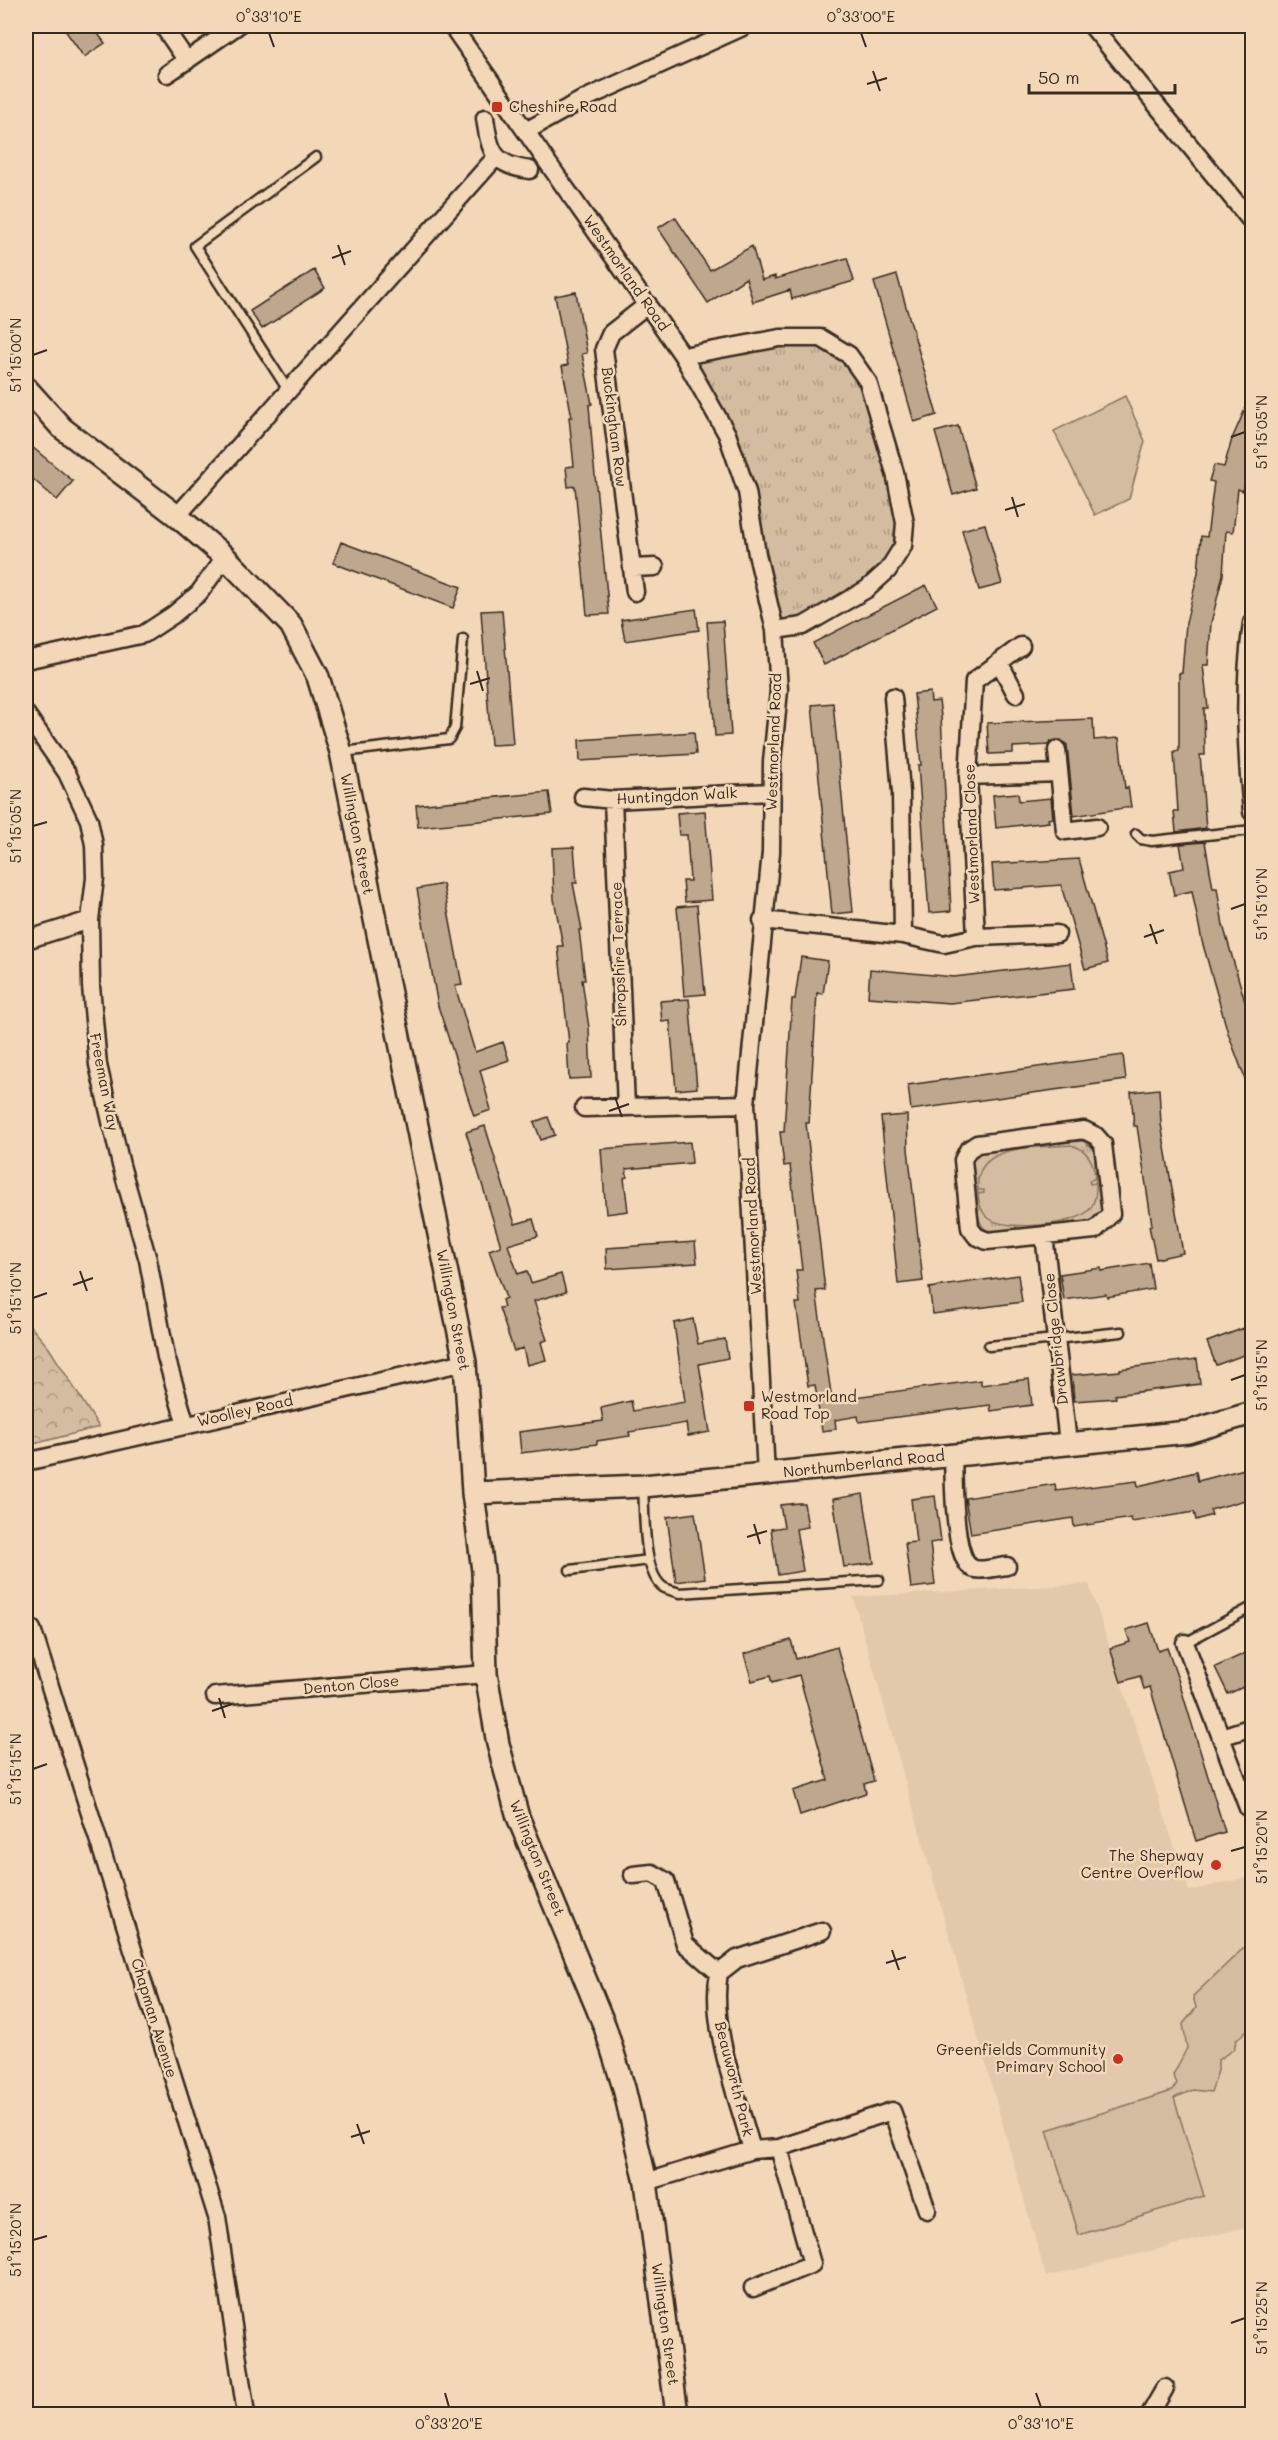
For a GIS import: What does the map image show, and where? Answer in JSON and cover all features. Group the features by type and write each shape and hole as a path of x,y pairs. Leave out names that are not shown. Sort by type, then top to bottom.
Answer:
{"street":[{"path":"163,26 187,61"},
{"path":"167,74 237,26"},
{"name":"Westmorland Road","path":"452,26 683,356 727,434 747,492 757,554 775,630 779,690 770,792 771,852 762,920 746,1104 766,1474"},
{"path":"526,131 582,100 745,26"},
{"path":"1092,26 1252,222"},
{"path":"485,118 489,145 496,157 513,168 530,170"},
{"path":"177,516 496,157"},
{"name":"Buckingham Row","path":"635,592 604,349 611,333 648,304"},
{"path":"683,356 780,338 821,338 849,355 867,382 895,473 904,523 903,546 888,570 867,589 803,626 775,630"},
{"name":"Willington Street","path":"26,388 62,428 177,516 225,557 291,625 318,677 341,752 465,1362 473,1493 483,1571 486,1674 498,1744 518,1817 605,2027 624,2088 646,2182 677,2415"},
{"path":"26,660 144,634 199,593 225,557"},
{"path":"633,568 655,567"},
{"path":"1252,623 1246,664 1246,749 1252,812"},
{"name":"Westmorland Close","path":"976,937 968,776 974,681 1021,646"},
{"path":"999,662 1016,694"},
{"path":"893,697 901,792 903,935"},
{"name":"Freeman Way","path":"26,714 67,773 89,820 94,845 95,878 90,920 91,986 98,1065 121,1165 148,1260 166,1357 186,1425"},
{"path":"1057,750 1065,831 1097,827"},
{"path":"968,776 1058,773"},
{"name":"Huntingdon Walk","path":"583,797 613,800 770,792"},
{"name":"Shropshire Terrace","path":"613,800 626,1107"},
{"path":"26,940 90,920"},
{"path":"762,920 903,935 944,944 976,937 1058,934"},
{"path":"584,1108 746,1104"},
{"path":"1084,1130 1096,1136 1103,1144 1111,1214 1095,1230 1044,1235 987,1241 976,1236 970,1228 963,1160 968,1150 977,1144 1084,1130"},
{"name":"Drawbridge Close","path":"1044,1235 1068,1443"},
{"name":"Woolley Road","path":"26,1462 465,1362"},
{"name":"Northumberland Road","path":"473,1493 644,1486 1188,1432 1252,1413"},
{"path":"953,1455 958,1540 966,1564 974,1569 1007,1566"},
{"name":"Chapman Avenue","path":"32,1629 217,2217 246,2415"},
{"path":"1185,1643 1248,1808"},
{"name":"Denton Close","path":"215,1696 486,1674"},
{"path":"1221,1737 1252,1727"},
{"path":"633,1875 652,1873 666,1881 685,1944 719,1972 737,1959 822,1931"},
{"name":"Beauworth Park","path":"719,1972 716,1987 719,2025 752,2150"},
{"name":"Beauworth Park","path":"646,2182 752,2150 779,2148 892,2111 927,2210"},
{"path":"753,2288 812,2264 779,2148"},
{"path":"1150,2415 1165,2388"}],"lane":[{"path":"288,390 195,246 316,157"},
{"path":"341,752 449,739 455,728 463,639"},
{"path":"1136,834 1141,839 1152,841 1252,830"},
{"path":"989,1346 1121,1332"},
{"path":"644,1486 649,1560 654,1577 663,1587 680,1593 879,1580"},
{"path":"570,1570 649,1560"},
{"path":"1185,1643 1252,1607"}],"shaded area":[{"name":"Greenfields Community Primary School","path":"1089,1584 1189,1891 1252,1876 1252,2260 1243,2228 1046,2277 853,1597"}],"green space":[{"path":"821,338 868,382 903,546 867,589 775,630 747,492 683,356"},
{"path":"1125,396 1145,441 1129,499 1095,515 1054,431"},
{"path":"1083,1141 1096,1150 1098,1171 1095,1172 1096,1186 1100,1186 1102,1211 1093,1223 1066,1225 1065,1221 1016,1226 1016,1230 1004,1231 984,1228 977,1210 976,1198 979,1198 977,1187 974,1187 973,1160 982,1151 1059,1146 1060,1143"},
{"path":"1071,1145 1089,1157 1093,1167 1095,1178 1089,1181 1090,1184 1096,1183 1096,1193 1089,1210 1070,1220 1025,1226 999,1223 984,1214 978,1194 984,1193 984,1190 978,1190 979,1174 986,1163 997,1155 1010,1151"},
{"path":"26,1321 49,1348 99,1427 26,1446"},
{"path":"1252,1940 1252,2025 1236,2041 1234,2049 1218,2060 1218,2071 1211,2092 1193,2090 1174,2098 1204,2196 1079,2235 1047,2130 1172,2091 1177,2083 1173,2075 1187,2048 1183,2024 1196,2008 1193,1996"}],"building":[{"path":"62,26 92,26 105,43 84,57"},
{"path":"675,217 710,270 752,246 762,280 775,276 775,279 847,258 854,281 792,299 790,290 753,302 746,278 708,303 658,228"},
{"path":"314,270 325,288 262,329 250,311"},
{"path":"897,275 937,415 914,422 874,282"},
{"path":"576,292 587,353 582,354 592,404 589,405 593,456 609,614 587,615 575,486 568,487 566,467 574,466 569,417 572,417 562,366 568,365 555,296"},
{"path":"1252,393 1252,458 1243,491 1238,489 1233,532 1226,531 1223,575 1211,623 1208,665 1203,665 1208,708 1204,708 1205,755 1200,755 1206,828 1176,832 1174,811 1178,811 1174,752 1179,751 1179,673 1182,673 1186,623 1198,573 1201,536 1207,537 1214,482 1209,481 1214,465 1224,467 1232,439"},
{"path":"958,426 976,488 953,495 935,432"},
{"path":"26,442 73,481 57,500 26,473"},
{"path":"985,524 1002,584 979,590 962,530"},
{"path":"341,542 461,587 453,608 333,563"},
{"path":"926,585 937,606 824,665 813,643"},
{"path":"696,609 699,630 625,641 621,620"},
{"path":"502,610 513,744 491,745 481,611"},
{"path":"723,621 731,735 715,736 707,622"},
{"path":"930,692 931,702 939,701 941,716 951,911 929,913 918,765 921,765 914,694"},
{"path":"833,703 853,912 832,914 812,705"},
{"path":"1093,719 1094,740 1119,738 1125,788 1128,787 1131,807 1074,816 1067,745 1061,740 1051,741 1048,745 1013,747 1013,753 989,754 987,723"},
{"path":"694,732 696,754 580,761 579,740"},
{"path":"549,792 552,814 418,827 416,805"},
{"path":"1018,793 1019,801 1051,798 1053,818 1048,819 1049,822 996,828 993,795"},
{"path":"705,811 712,900 685,902 683,881 690,881 687,835 679,835 677,813"},
{"path":"1205,842 1213,888 1217,888 1223,925 1252,1026 1252,1092 1250,1092 1228,1033 1202,941 1192,891 1174,895 1169,871 1184,868 1180,844"},
{"path":"574,847 577,883 573,883 582,930 579,930 585,980 582,980 589,1028 591,1078 569,1079 567,1043 569,1043 558,946 563,946 554,899 552,848"},
{"path":"1079,859 1108,963 1085,969 1061,885 994,890 992,864"},
{"path":"443,884 462,985 455,986 475,1052 503,1042 509,1060 480,1070 491,1110 474,1116 438,1006 417,889"},
{"path":"697,905 705,994 684,996 677,907"},
{"path":"801,957 828,961 823,994 817,993 809,1123 806,1123 825,1290 816,1291 832,1400 981,1380 981,1385 1029,1379 1032,1405 991,1411 990,1405 859,1422 858,1416 835,1420 836,1429 822,1431 815,1385 808,1386 796,1303 800,1303 796,1270 802,1270 790,1165 784,1166 780,1132 784,1132 792,999 795,999"},
{"path":"1071,963 1074,989 950,1003 868,997 870,969 954,977"},
{"path":"689,999 697,1088 676,1090 670,1021 662,1022 660,1001"},
{"path":"1123,1055 1126,1080 911,1110 908,1085"},
{"path":"1159,1089 1161,1124 1183,1253 1156,1259 1149,1226 1152,1225 1137,1126 1134,1126 1131,1092"},
{"path":"907,1115 908,1149 923,1281 898,1284 881,1117"},
{"path":"548,1117 555,1135 541,1140 534,1122"},
{"path":"485,1126 515,1224 533,1219 538,1236 508,1245 518,1274 527,1271 531,1283 561,1274 566,1292 534,1301 547,1340 541,1342 546,1360 527,1365 523,1348 514,1351 499,1308 504,1307 502,1300 506,1298 489,1250 501,1246 466,1132"},
{"path":"690,1142 692,1163 626,1169 627,1177 624,1178 628,1211 606,1214 601,1149"},
{"path":"695,1242 697,1263 607,1269 606,1248"},
{"path":"1149,1263 1153,1289 1107,1297 1106,1294 1064,1300 1060,1274 1101,1268 1101,1271"},
{"path":"1018,1275 1022,1302 933,1314 929,1288"},
{"path":"693,1319 698,1344 725,1339 728,1358 699,1364 710,1432 688,1436 686,1423 629,1432 630,1436 597,1441 597,1444 521,1453 519,1432 603,1421 601,1408 631,1401 633,1411 685,1402 674,1323"},
{"path":"1244,1328 1252,1352 1216,1365 1207,1342"},
{"path":"1197,1359 1200,1384 1115,1395 1116,1398 1074,1401 1072,1375 1120,1371 1120,1369"},
{"path":"1252,1467 1252,1498 1210,1510 1212,1515 1196,1520 1194,1512 1132,1522 1131,1518 1074,1527 1073,1518 971,1534 965,1498 1055,1484 1056,1491 1137,1481 1138,1486 1196,1472 1198,1481"},
{"path":"863,1494 874,1563 844,1567 833,1499"},
{"path":"935,1496 941,1541 930,1543 935,1585 911,1588 905,1543 916,1542 911,1499"},
{"path":"804,1503 808,1527 796,1529 803,1571 778,1575 771,1529 784,1527 780,1505"},
{"path":"695,1513 705,1578 676,1582 667,1517"},
{"path":"1149,1623 1158,1651 1167,1648 1225,1832 1196,1841 1150,1687 1144,1689 1140,1676 1121,1682 1110,1648 1130,1642 1126,1630"},
{"path":"791,1640 796,1659 837,1647 874,1781 864,1784 866,1793 800,1815 793,1791 828,1780 799,1675 772,1683 770,1676 752,1681 744,1654"},
{"path":"1252,1650 1252,1683 1228,1694 1215,1667"}],"place":[{"name":"Cheshire Road","path":"497,107"},
{"name":"Westmorland Road Top","path":"749,1406"},
{"name":"The Shepway Centre Overflow","path":"1216,1865"},
{"name":"Greenfields Community Primary School","path":"1118,2059"}]}
